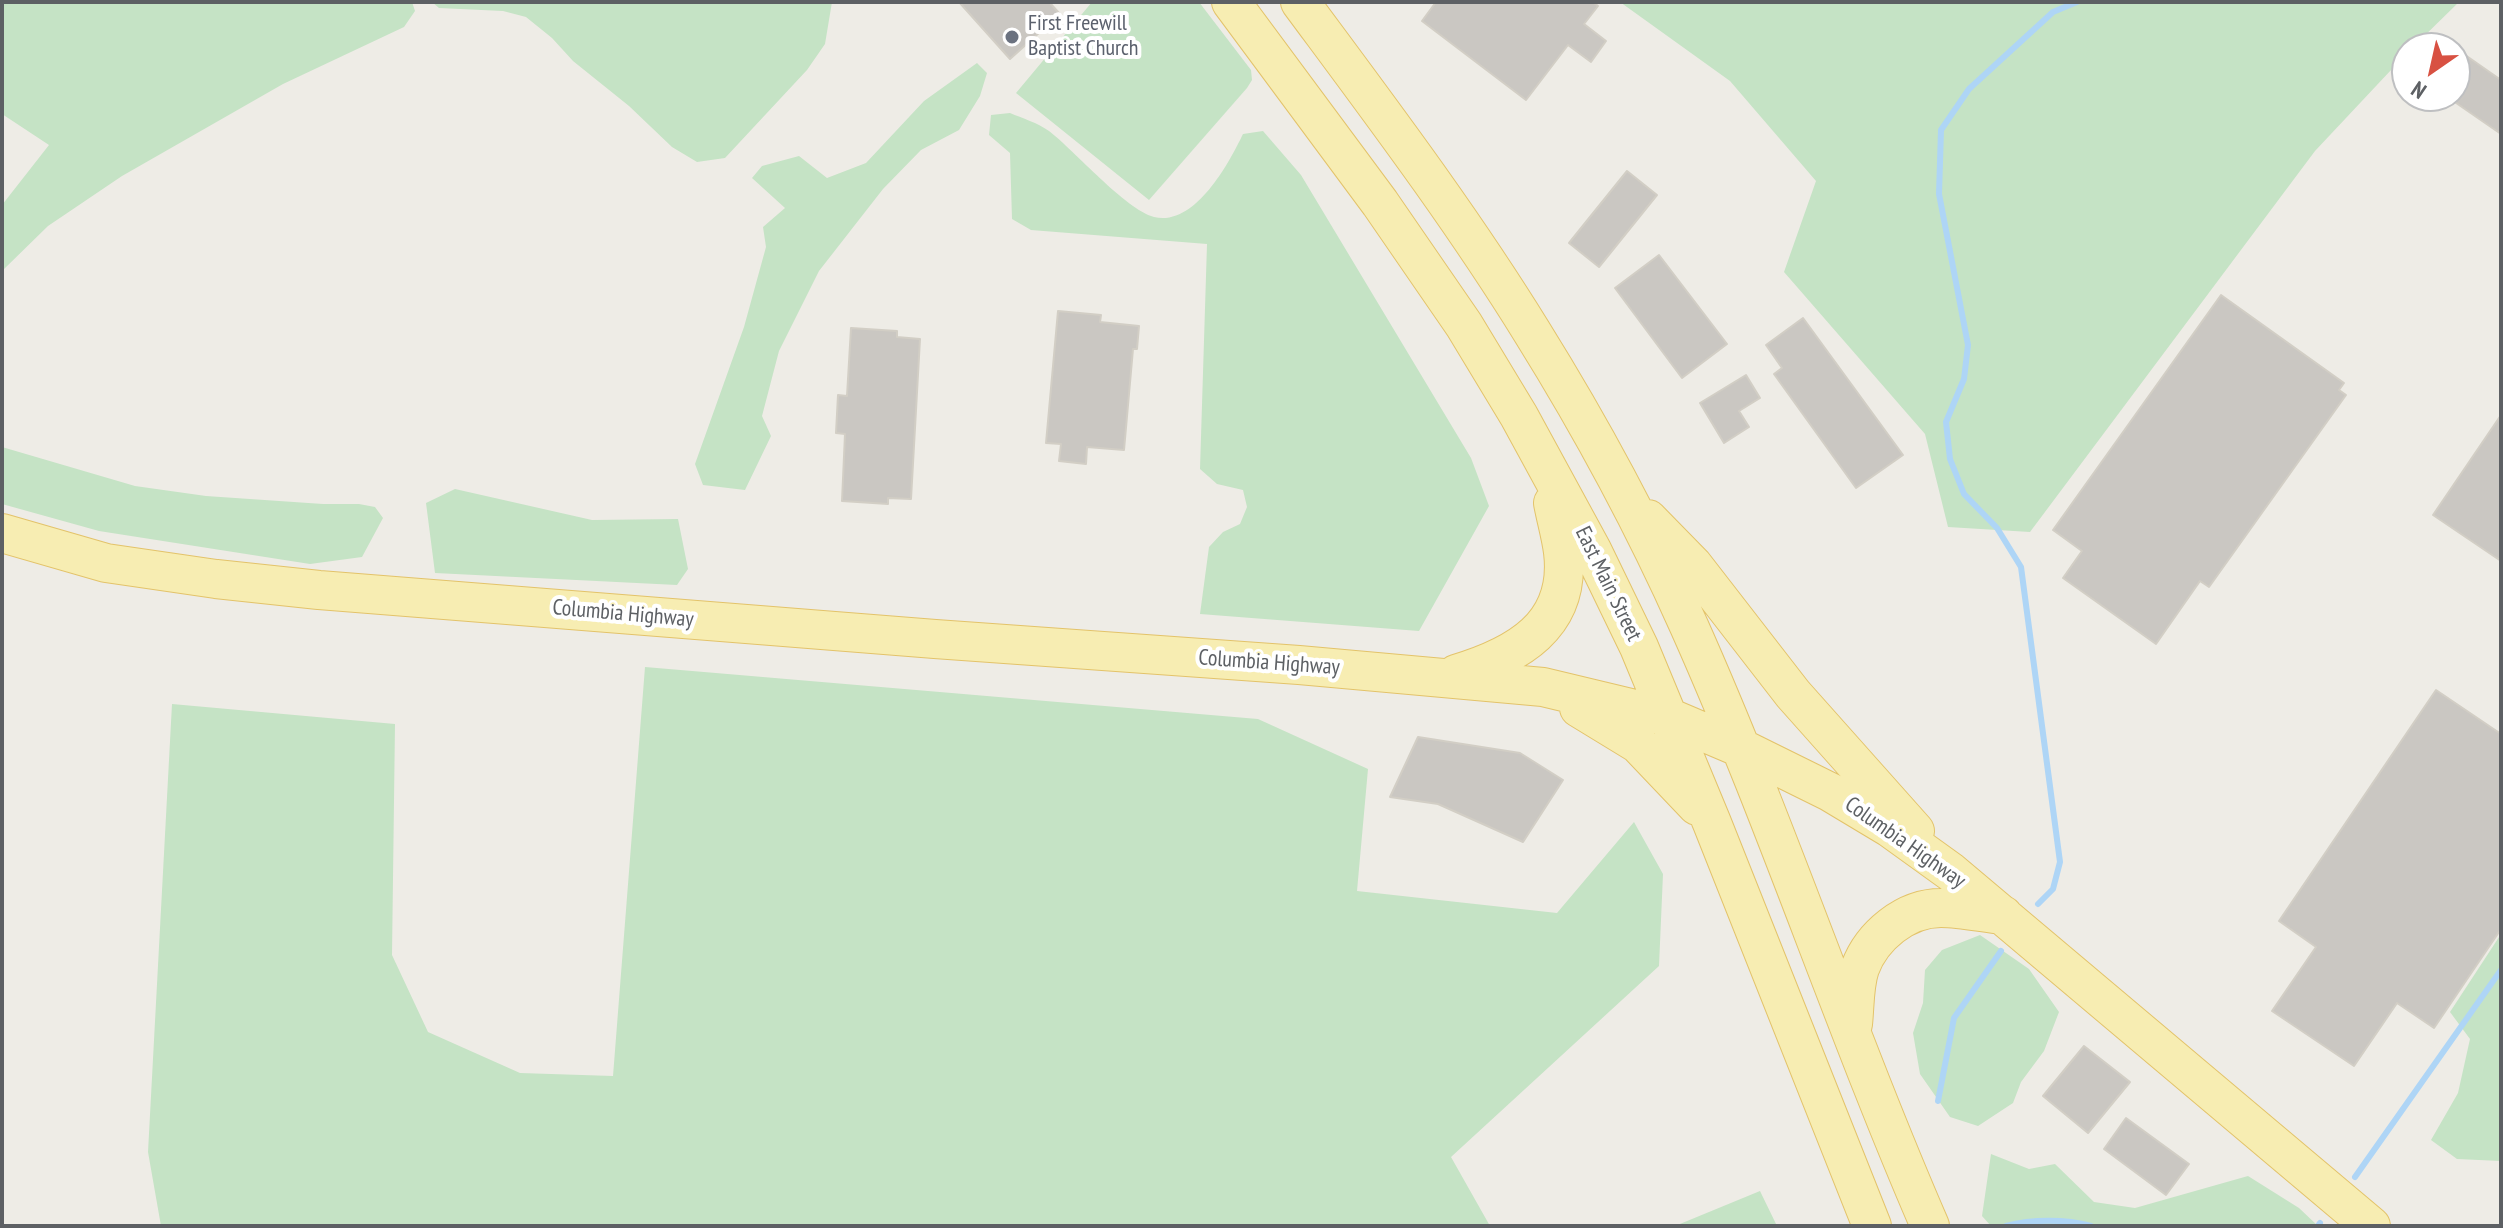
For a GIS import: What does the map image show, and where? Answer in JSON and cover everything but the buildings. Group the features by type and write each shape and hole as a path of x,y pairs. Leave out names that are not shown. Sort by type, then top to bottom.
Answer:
{"main road":[{"name":"East Main Street","path":"1231,2 1380,203 1464,325 1542,457 1606,577 1639,647 1712,823 1872,1226"},
{"path":"1300,2 1427,175 1532,333 1623,493 1688,624 1741,748 1930,1226"},
{"path":"1380,203 1427,175"},
{"path":"1446,677 1488,664 1517,650 1540,630 1554,610 1563,582 1564,553 1542,457"},
{"path":"1623,493 1693,565 1793,694 1951,872"},
{"name":"Columbia Highway","path":"2,533 106,563 216,579 319,590 1446,677 1543,687 1668,717 1741,748 1830,792 1890,828 1951,872 2371,1226"},
{"path":"1543,687 1634,741 1712,823"},
{"path":"1853,1031 1860,969 1876,941 1887,929 1911,915 1939,908 2003,915"}],"green space":[{"path":"2,2 412,2 415,11 404,27 283,84 122,176 48,226 2,271 2,205 49,145 2,114"},
{"path":"432,2 832,2 825,44 807,70 725,158 697,162 672,147 526,17 503,11 439,8"},
{"path":"1092,2 1199,2 1251,70 1252,80 1247,88 1149,200 1016,93"},
{"path":"1620,2 2459,2 2428,32 2391,32 2391,70 2315,151 2030,532 1948,527 1925,434 1784,272 1816,181 1730,81"},
{"path":"977,63 987,73 980,96 959,130 921,150 883,189 819,271 779,351 762,416 771,436 745,490 703,485 695,464 744,327 766,247 763,227 785,208 752,178 762,166 799,156 827,178 866,163 924,101"},
{"path":"1010,113 1049,131 1115,192 1154,217 1169,217 1196,203 1219,176 1243,134 1263,131 1301,175 1471,458 1489,506 1419,631 1200,614 1209,547 1223,532 1240,524 1247,507 1243,490 1217,484 1200,469 1207,244 1031,230 1012,219 1010,153 989,135 991,115"},
{"path":"2,447 135,486 206,496 359,504 375,507 383,518 362,557 310,564 99,531 2,504"},
{"path":"455,489 592,520 678,519 688,569 677,585 435,573 426,503"},
{"path":"645,667 1258,719 1368,769 1357,891 1557,913 1634,822 1663,874 1659,966 1451,1157 1490,1226 161,1226 148,1152 172,704 395,724 392,955 428,1032 520,1073 613,1076"},
{"path":"2501,934 2501,1161 2457,1159 2431,1140 2458,1093 2470,1039 2450,1012"},
{"path":"1980,935 2029,969 2059,1012 2044,1051 2021,1082 2013,1103 1978,1126 1950,1117 1920,1074 1913,1033 1923,1003 1925,970 1942,950"},
{"path":"1991,1154 2029,1169 2055,1164 2094,1202 2135,1208 2248,1176 2299,1208 2318,1226 1991,1226 1982,1216"},
{"path":"1760,1191 1777,1226 1675,1226"}],"waterway":[{"path":"2038,904 2053,889 2060,862 2021,567 1997,528 1964,494 1950,459 1946,422 1964,379 1968,345 1939,194 1941,130 1969,89 2053,12 2077,2"},
{"path":"1938,1101 1954,1018 2001,951"},
{"path":"2355,1177 2501,970"},
{"path":"2006,1226 2049,1221 2091,1226"}],"place":[{"name":"First Freewill Baptist Church","path":"1012,37"}]}
